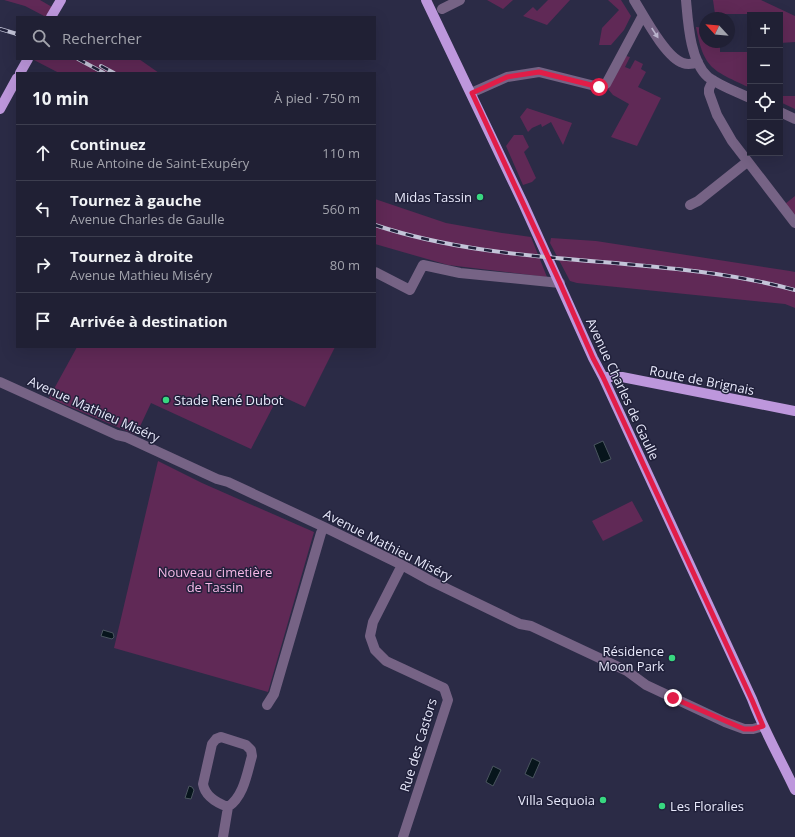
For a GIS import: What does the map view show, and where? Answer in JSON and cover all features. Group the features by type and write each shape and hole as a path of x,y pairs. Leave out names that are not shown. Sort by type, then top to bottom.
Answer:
{"main road":[{"path":"52,16 61,0"},
{"name":"Avenue Charles de Gaulle","path":"426,0 472,93 763,726 781,759 795,790"},
{"path":"21,72 27,60"},
{"path":"0,109 16,80"},
{"name":"Route de Brignais","path":"603,377 622,377 795,411"}],"street":[{"path":"442,9 460,0"},
{"path":"634,0 662,44 674,58 685,64 698,62"},
{"path":"686,0 693,47 698,62 706,75 747,97"},
{"path":"472,93 507,77 539,72 599,87 606,84 643,15"},
{"path":"713,80 709,89 709,94 717,115 732,141 747,162 795,223"},
{"path":"783,113 795,119"},
{"path":"690,205 698,201 747,162"},
{"path":"376,273 410,290 423,265 460,272 560,283"},
{"name":"Avenue Mathieu Miséry","path":"0,382 118,435 126,437 217,479 228,482 324,527 402,565 431,581 520,624 531,626 626,672 646,685 725,722 744,729 753,729 763,726"},
{"path":"267,705 274,694 324,527"},
{"name":"Rue des Castors","path":"402,565 373,622 370,636 375,650 386,661 444,688 448,700 403,837"},
{"path":"223,837 228,807 234,803 240,794 252,756 251,750 246,745 221,737 216,739 212,744 203,784 204,790 207,794 222,805 228,807"}],"green space":[{"path":"4,0 40,0 52,7 47,16 44,16 25,6"},
{"path":"487,0 513,0 503,9"},
{"path":"548,0 570,0 547,25 523,16 533,7 537,11"},
{"path":"608,0 621,0 631,16 624,30 611,45 599,45 602,28 619,10"},
{"path":"713,0 761,0 795,16 795,42 783,43 783,12 747,12 747,14 735,14 735,12 715,12"},
{"path":"696,27 699,27 699,41"},
{"path":"702,48 720,48 720,52 747,52 747,87 727,77 712,67"},
{"path":"626,56 630,57 625,67 630,69 635,60 643,64 641,69 646,72 638,87 661,98 637,146 611,137 629,104 613,95 608,89"},
{"path":"34,60 140,60 158,72 57,72"},
{"path":"783,96 795,96 795,109 783,103"},
{"path":"527,108 572,123 563,145 551,122 542,127 541,124 532,128 528,132 520,117"},
{"path":"514,135 523,135 529,147 524,152 536,178 532,182 523,185 506,146"},
{"path":"795,196 795,217 785,204"},
{"path":"376,199 446,223 531,237 547,277 448,265 376,244"},
{"path":"551,238 596,241 795,272 795,308 785,304 577,283 570,281 550,243"},
{"name":"Stade René Dubot","path":"76,348 334,348 305,407 279,395 251,449 151,403 136,435 49,398"},
{"name":"Nouveau cimetière de Tassin","path":"158,461 202,483 314,532 268,692 114,648"},
{"path":"632,501 643,521 603,541 592,521"}],"shaded area":[{"path":"603,441 611,459 601,463 594,445"},
{"path":"103,630 113,633 114,637 112,639 101,636"},
{"path":"532,758 540,762 533,778 525,774"},
{"path":"493,766 501,770 493,786 486,782"},
{"path":"189,786 194,790 191,799 185,798"}],"railway":[{"path":"0,29 16,34"},
{"path":"80,60 102,72"},
{"path":"101,66 112,72"},
{"path":"376,225 426,239 478,249 531,256 691,271 743,278 795,290"}],"place":[{"name":"Midas Tassin","path":"480,197"},
{"name":"Stade René Dubot","path":"166,400"},
{"name":"Résidence Moon Park","path":"672,658"},
{"name":"Villa Sequoia","path":"603,800"},
{"name":"Les Floralies","path":"662,806"}],"route":[{"path":"599,87 590,86 539,72 507,77 472,93 763,726 753,729 744,729 673,698"}]}
